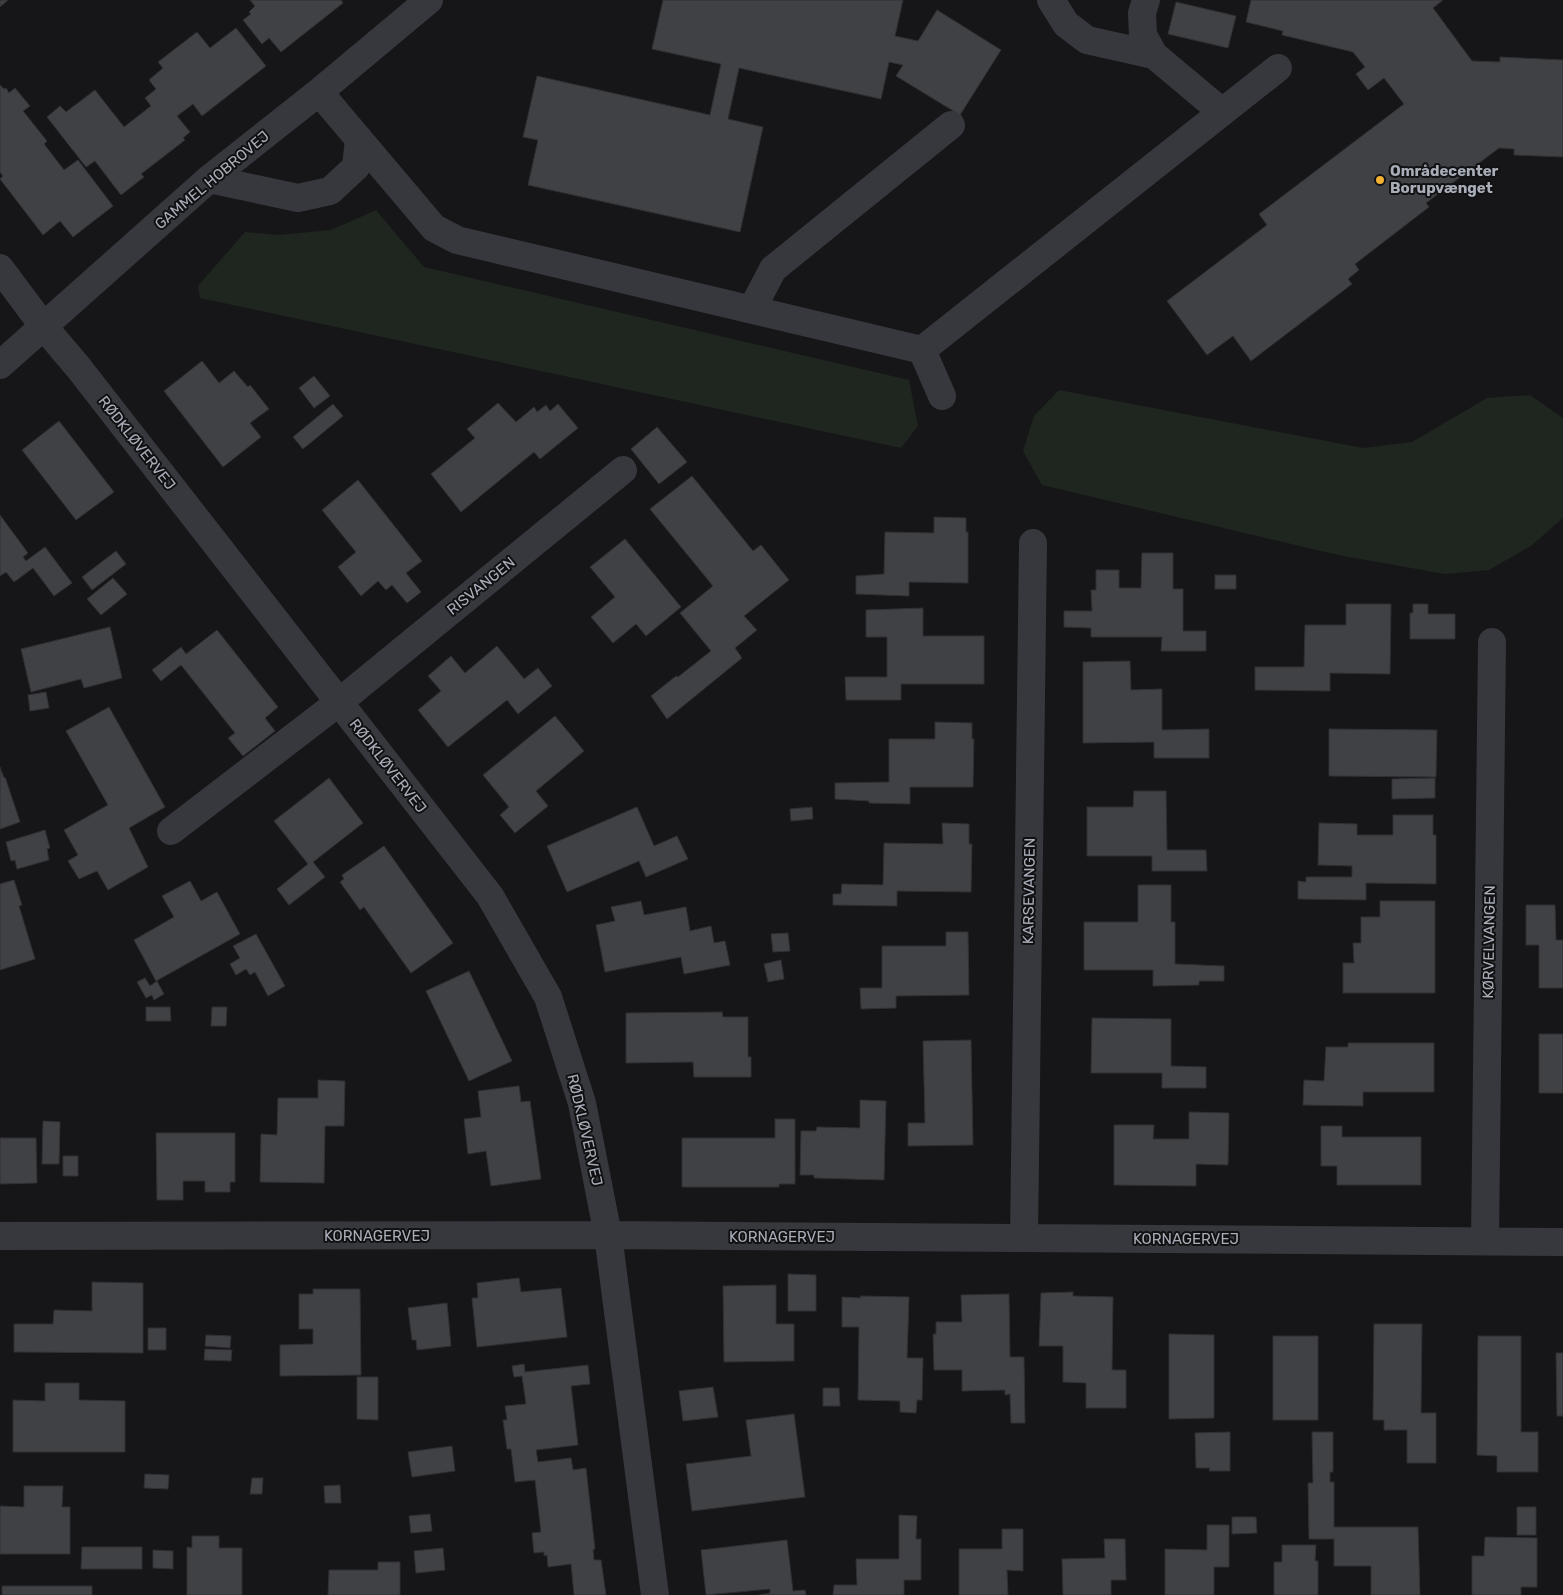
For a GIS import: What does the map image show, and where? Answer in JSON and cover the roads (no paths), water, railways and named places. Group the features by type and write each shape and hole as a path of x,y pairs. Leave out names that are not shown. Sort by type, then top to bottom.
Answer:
{"street":[{"name":"GAMMEL HOBROVEJ","path":"0,365 210,179 319,92 429,0"},
{"path":"1051,0 1066,24 1087,40 1154,56"},
{"path":"1146,0 1142,13 1143,35 1154,56 1222,112"},
{"path":"922,350 1278,68"},
{"path":"319,92 434,228 457,240 922,350"},
{"path":"752,309 773,269 951,125"},
{"path":"210,179 298,198 330,191 356,166 359,139"},
{"name":"RØDKLØVERVEJ","path":"0,268 44,327 78,367 490,896 548,997 582,1103 608,1235 654,1595"},
{"path":"922,350 942,396"},
{"name":"RISVANGEN","path":"338,703 623,470"},
{"name":"KARSEVANGEN","path":"1024,1238 1033,543"},
{"name":"KØRVELVANGEN","path":"1485,1241 1492,642"},
{"path":"171,831 338,703"},
{"name":"KORNAGERVEJ","path":"0,1236 608,1235 1563,1242"}],"place":[{"name":"Områdecenter Borupvænget","path":"1380,180"}]}
